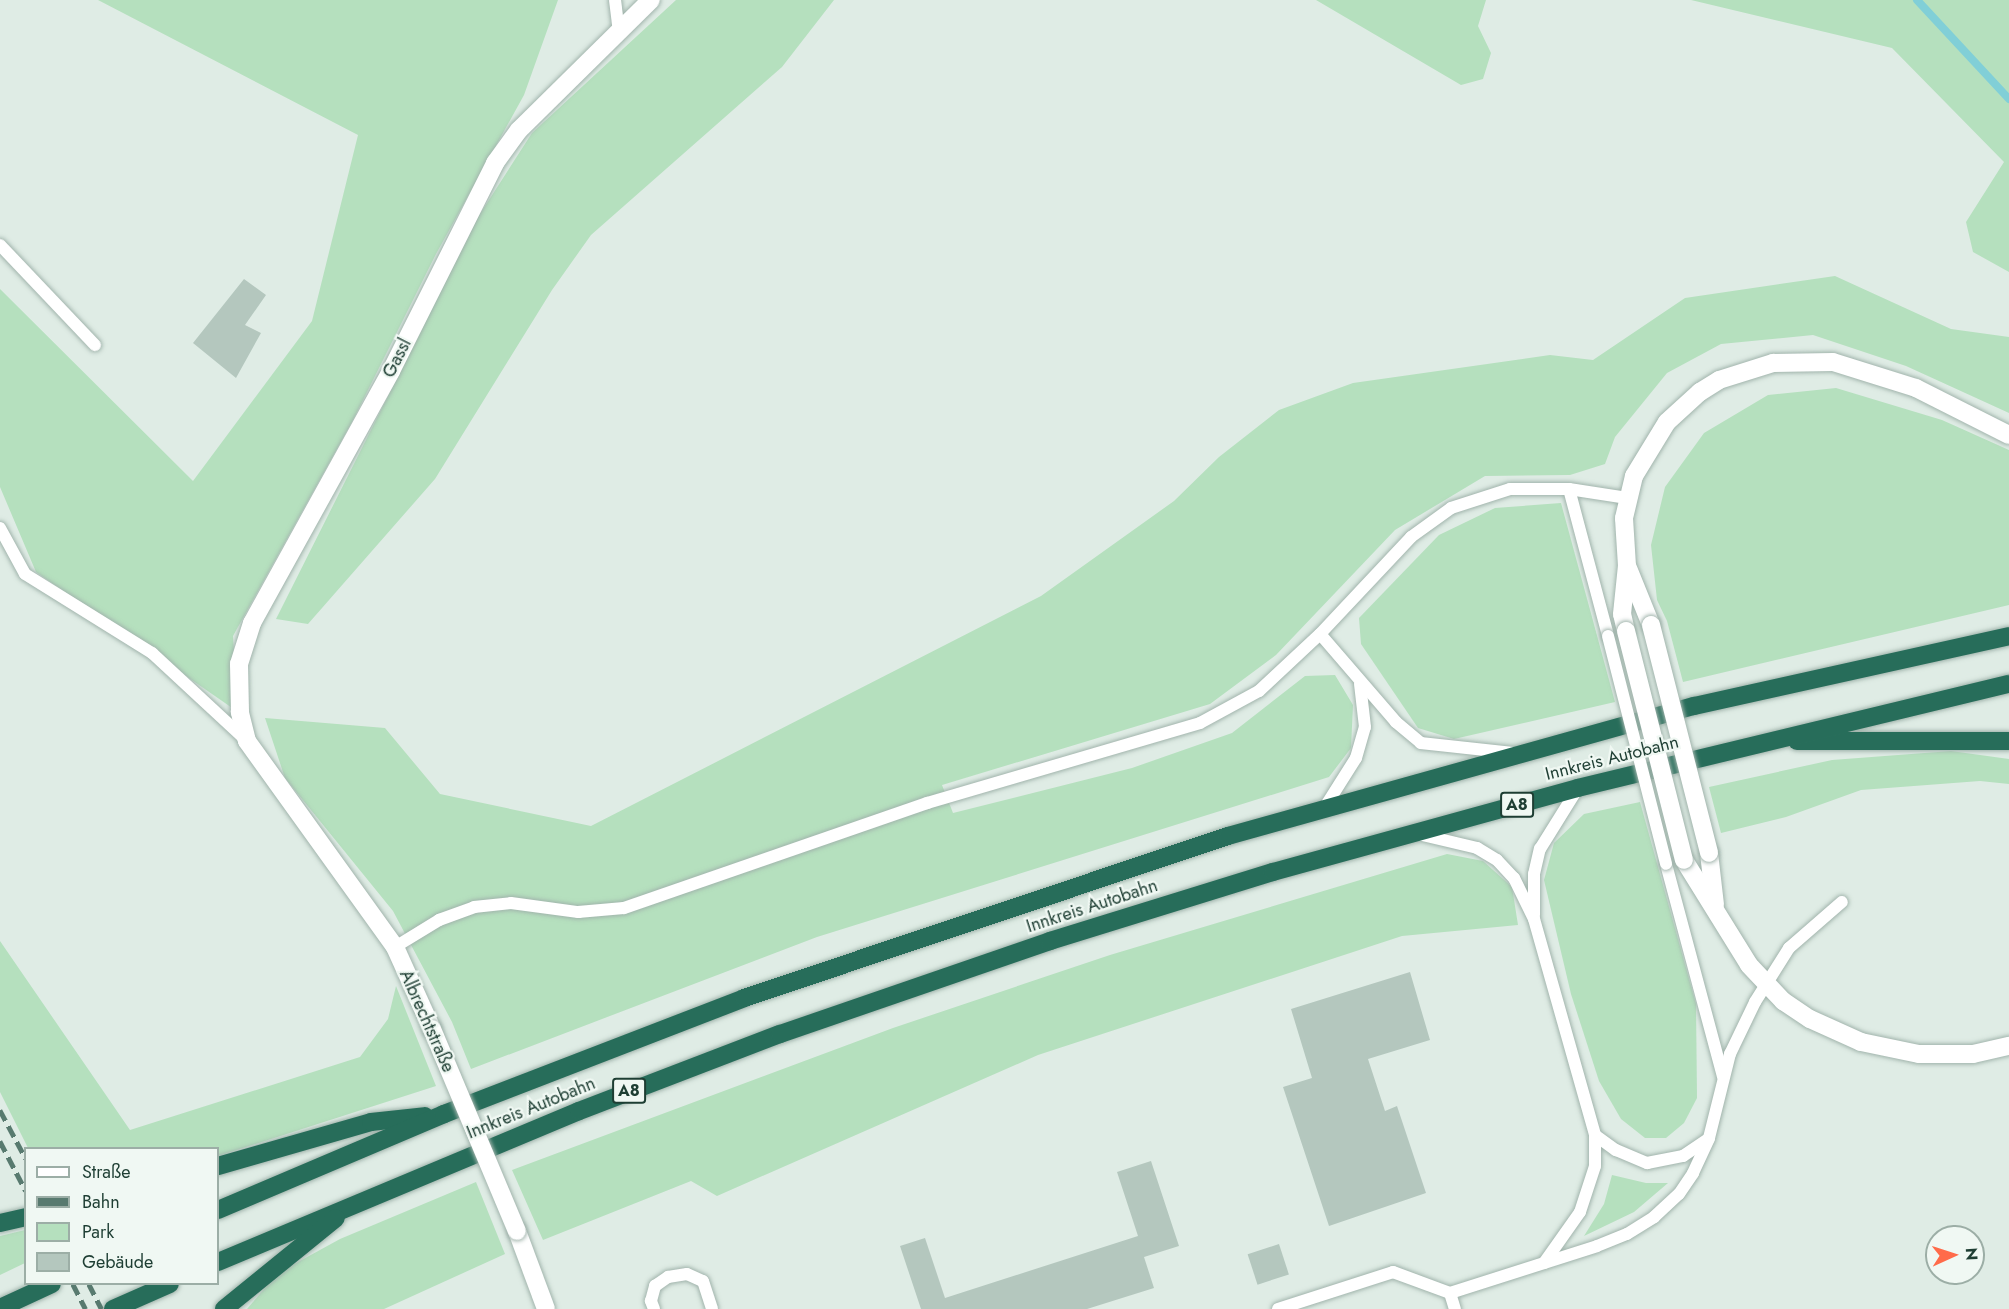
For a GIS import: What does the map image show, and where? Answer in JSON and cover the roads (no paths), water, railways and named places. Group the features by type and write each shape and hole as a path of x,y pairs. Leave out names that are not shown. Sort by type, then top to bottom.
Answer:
{"highway":[{"name":"Innkreis Autobahn","path":"219,1210 444,1114 862,956 1325,807 1694,706 2009,636"},
{"name":"Innkreis Autobahn","path":"219,1262 356,1202 780,1034 1050,941 1412,833 1578,788 2009,684"},
{"path":"1762,742 2009,741"},
{"path":"219,1166 371,1122 444,1114"},
{"path":"224,1309 356,1202"},
{"path":"0,1223 24,1217"},
{"path":"0,1308 50,1285"},
{"path":"112,1309 168,1285"}],"street":[{"name":"Gassl","path":"259,759 246,741 240,712 239,664 252,622 391,371 495,163 519,130 651,0"},
{"path":"2009,435 1916,388 1872,372 1813,360 1773,363 1719,380 1682,406 1654,439 1627,498 1624,544 1627,566 1622,614 1675,862 1715,907 1736,946 1765,985 1810,1019 1879,1047 1940,1055 1973,1054 2009,1046"},
{"path":"1627,566 1651,625 1709,853 1715,907"},
{"name":"Albrechtstraße","path":"259,759 395,947 517,1231 546,1309"}],"lane":[{"path":"615,0 619,33"},
{"path":"0,245 95,345"},
{"path":"395,947 439,920 474,907 512,903 578,912 624,908 927,803 1200,723 1267,684 1320,634 1411,537 1451,508 1510,489 1569,489 1627,498"},
{"path":"1569,489 1608,636 1675,862 1723,1077"},
{"path":"0,528 25,574 152,653 246,741"},
{"path":"1320,634 1360,683 1421,743 1518,753"},
{"path":"1325,807 1356,758 1365,726 1360,683"},
{"path":"1534,919 1534,874 1540,849 1578,788"},
{"path":"1412,833 1477,848 1497,860 1514,878 1534,919 1595,1135 1595,1166 1580,1212 1544,1263"},
{"path":"1278,1309 1393,1272 1450,1293 1627,1234 1654,1217 1679,1194 1709,1138 1723,1077 1737,1037 1765,985 1803,932 1842,902"},
{"path":"1595,1135 1616,1150 1647,1163 1683,1156 1709,1138"},
{"path":"654,1309 651,1301 656,1286 668,1277 687,1274 702,1281 712,1309"},
{"path":"1450,1293 1455,1309"}],"waterway":[{"path":"1917,0 2009,99"}],"railway":[{"path":"0,1110 24,1155"},
{"path":"0,1141 24,1187"},
{"path":"74,1285 86,1309"},
{"path":"90,1285 102,1309"}]}
